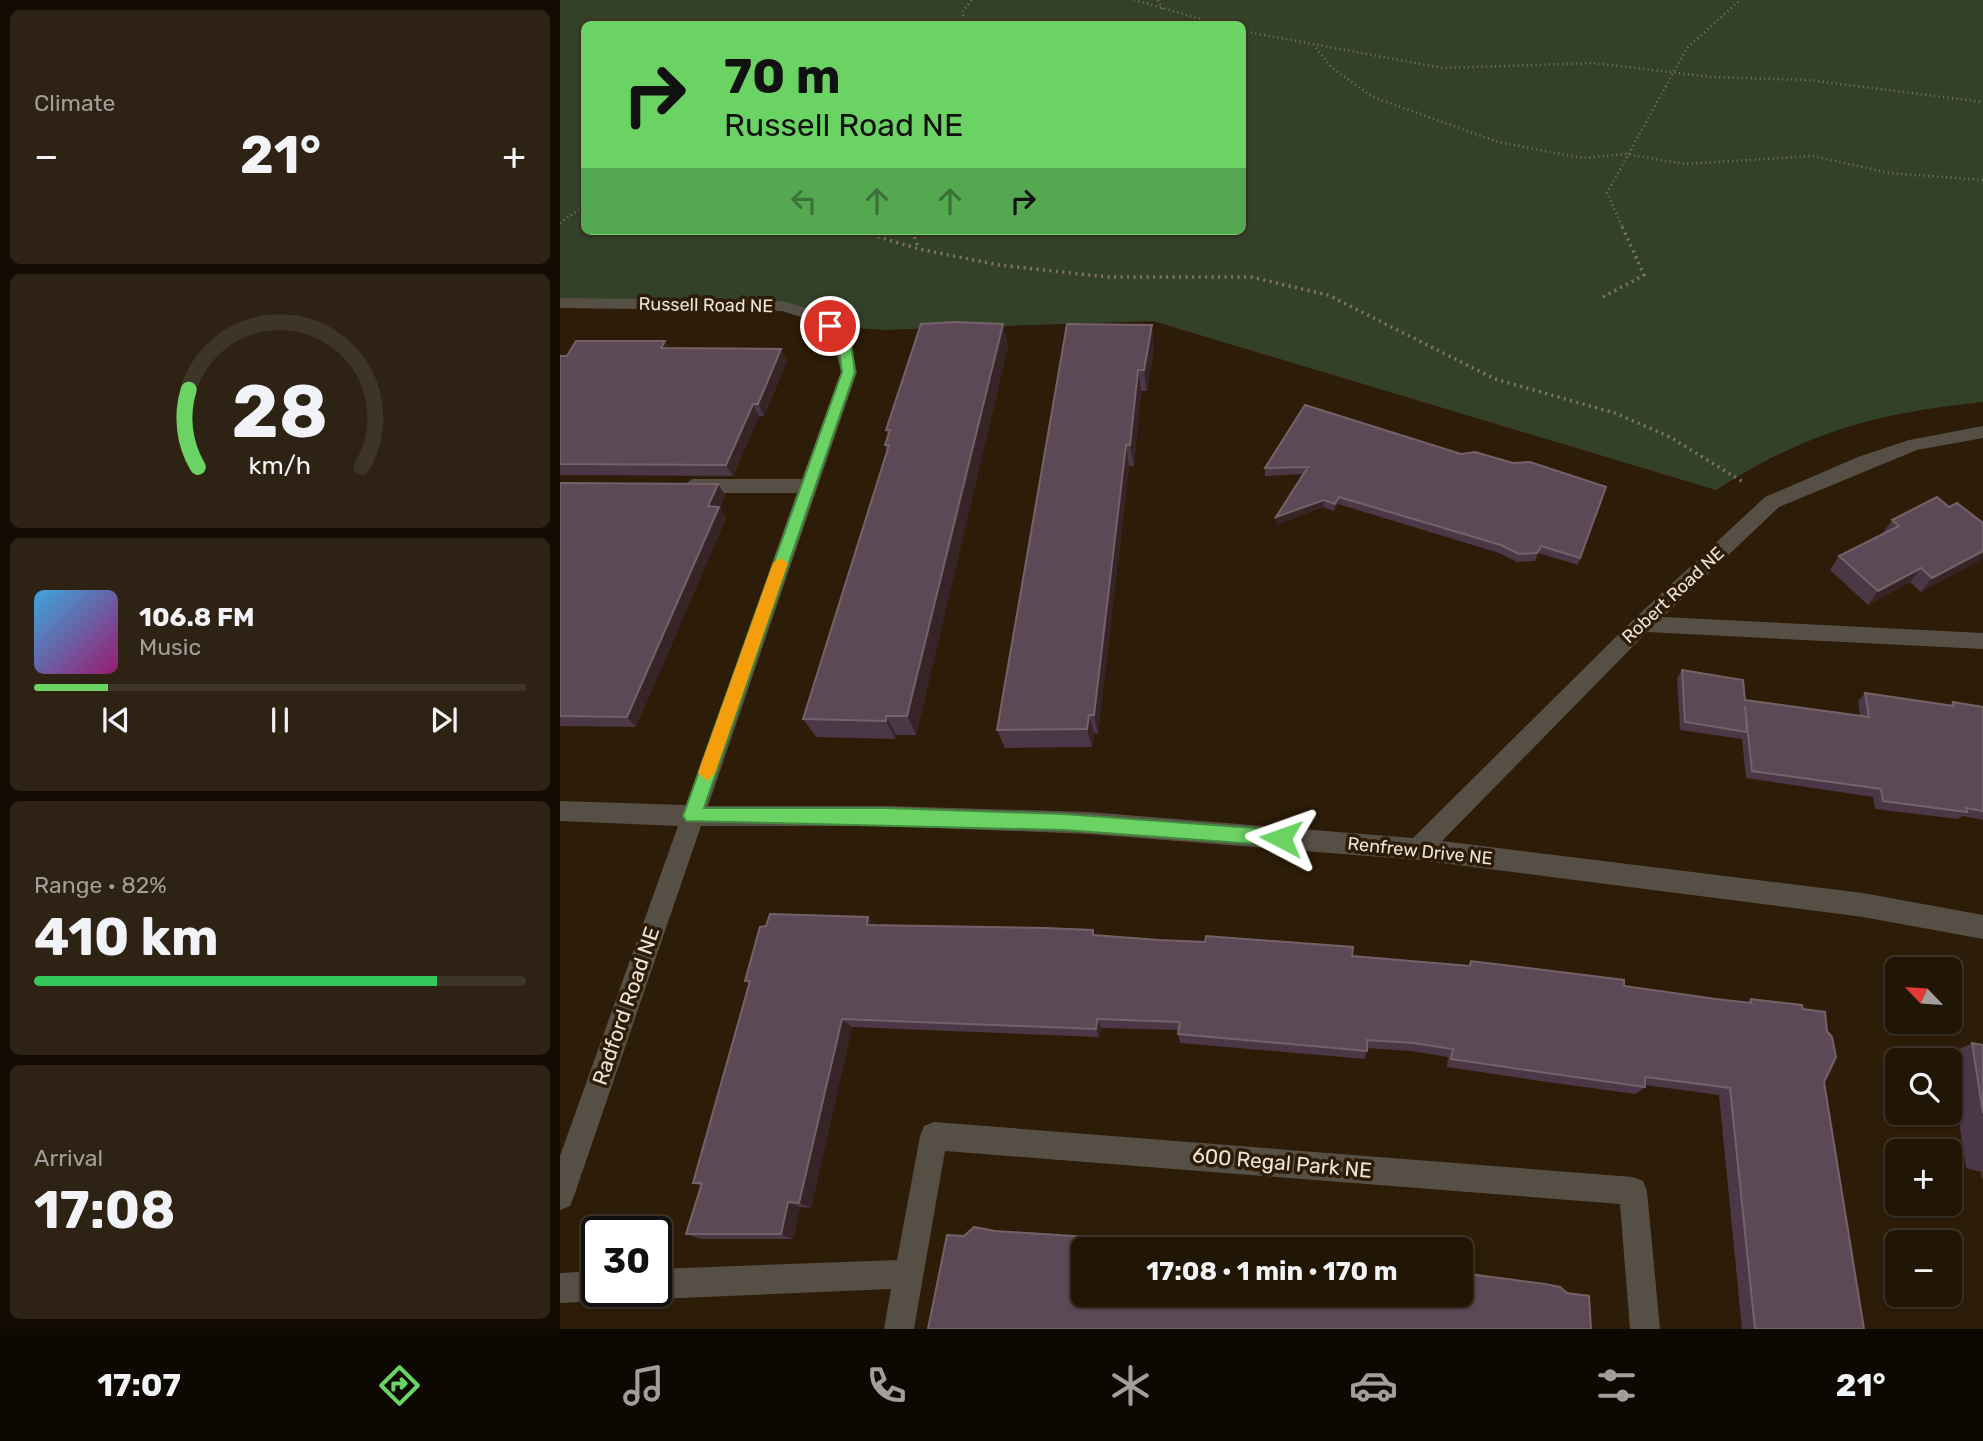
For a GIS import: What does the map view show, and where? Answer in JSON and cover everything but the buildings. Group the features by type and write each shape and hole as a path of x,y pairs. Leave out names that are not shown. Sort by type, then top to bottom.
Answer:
{"street":[{"name":"Russell Road NE","path":"560,303 764,304 799,310 830,326 844,344 849,372 692,816"},
{"name":"Robert Road NE","path":"1418,849 1642,624 1772,502 1864,462 1915,444 1983,432"},
{"path":"670,485 807,486"},
{"path":"1642,624 1983,641"},
{"name":"Renfrew Drive NE","path":"560,811 692,816 887,816 1089,823 1418,849 1863,905 1983,927"},
{"name":"Radford Road NE","path":"560,1196 692,816"},
{"name":"600 Regal Park NE","path":"899,1329 934,1136 1633,1191 1645,1329"},
{"path":"672,1283 908,1274"},
{"path":"560,1288 581,1287"}],"path":[{"path":"966,21 962,12 972,0"},
{"path":"1133,0 1207,21"},
{"path":"1158,0 1163,10"},
{"path":"1603,297 1644,275 1607,193 1626,154 1687,48 1740,0"},
{"path":"1246,31 1316,47 1443,68 1594,62 1675,73 1808,80 1983,102"},
{"path":"1316,47 1332,68 1373,97 1498,142 1583,158 1626,154 1685,164 1813,156 1889,173 1983,180"},
{"path":"560,223 581,208"},
{"path":"872,235 919,249 999,265 1107,276 1251,277 1328,295 1495,380 1615,413 1670,437 1772,502"},
{"path":"914,235 919,249"}],"green space":[{"path":"560,0 1983,0 1983,402 1909,412 1844,428 1781,453 1716,490 1153,321 884,330 830,326 799,310 560,303"}],"slow traffic":[{"path":"707,773 780,563"}],"route":[{"path":"830,326 844,344 849,372 692,816 887,816 1064,822 1281,838"}]}
